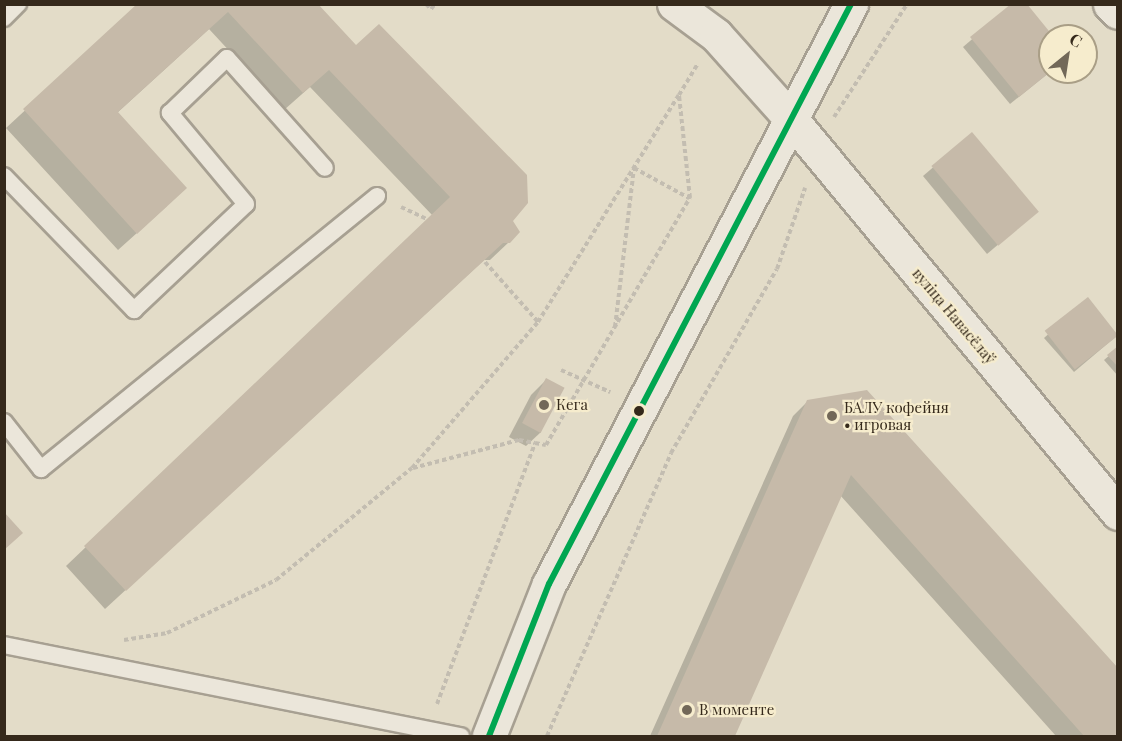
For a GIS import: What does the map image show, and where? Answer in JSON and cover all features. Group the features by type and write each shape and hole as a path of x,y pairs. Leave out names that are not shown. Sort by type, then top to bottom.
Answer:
{"main road":[{"name":"вуліца Навасёлаў","path":"674,4 716,35 791,119 1118,513"},
{"path":"489,736 549,584 639,406 851,4"},
{"path":"1110,4 1118,12"}],"lane":[{"path":"4,18 18,4"},
{"path":"4,176 134,310 246,204 170,113 227,58 325,168"},
{"path":"4,422 41,469 377,196"},
{"path":"4,645 428,727 461,736"}],"path":[{"path":"426,4 431,9 435,4"},
{"path":"547,736 671,453 777,269 819,153 835,117 907,4"},
{"path":"117,641 167,633 276,580 412,468 538,322 716,35"},
{"path":"412,468 519,440 546,445 690,198 678,95"},
{"path":"634,168 690,198"},
{"path":"615,328 634,168"},
{"path":"485,262 538,322"},
{"path":"561,370 639,406"},
{"path":"428,727 535,443"}],"building":[{"path":"137,4 318,4 356,45 379,24 527,175 528,203 513,221 520,232 510,243 503,243 126,591 84,546 450,197 329,70 303,93 228,12 118,112 187,188 137,234 23,109"},
{"path":"1011,4 1027,4 1043,24 1038,24 1038,82 1019,97 970,37"},
{"path":"972,132 1039,212 998,246 931,166"},
{"path":"1088,297 1118,336 1075,369 1045,331"},
{"path":"1118,346 1118,367 1107,355"},
{"name":"Кега","path":"546,378 565,388 541,433 522,423"},
{"path":"867,390 1118,668 1118,736 1084,736 851,475 735,736 657,736 807,400"},
{"path":"4,512 23,533 4,550"}],"transit line":[{"path":"489,736 549,584 851,4"}],"place":[{"name":"Кега","path":"544,405"},
{"name":"БАЛУ кофейня • игровая","path":"832,416"},
{"name":"В моменте","path":"687,710"}]}
